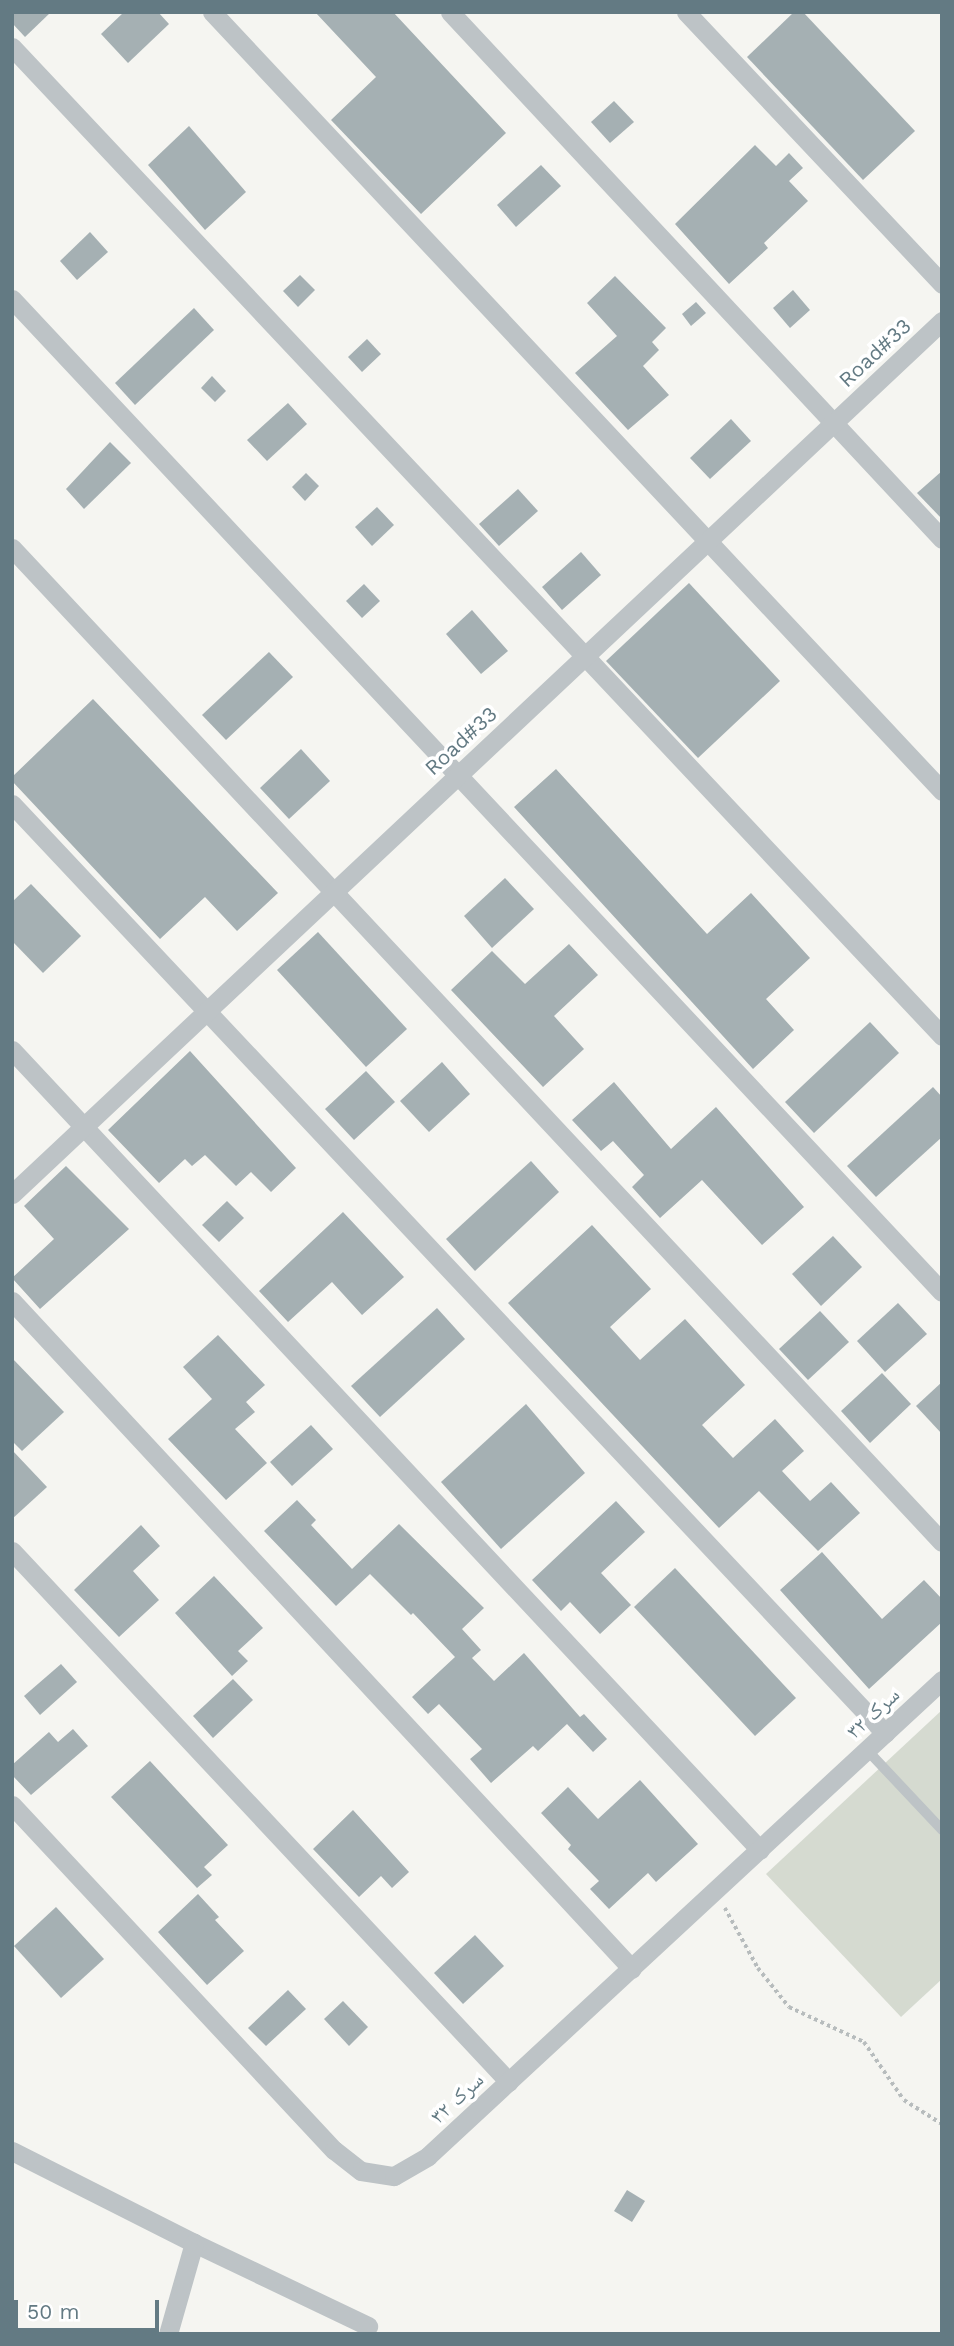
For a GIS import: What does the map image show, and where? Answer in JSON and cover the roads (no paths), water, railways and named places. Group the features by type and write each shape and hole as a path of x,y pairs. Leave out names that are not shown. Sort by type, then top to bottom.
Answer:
{"street":[{"path":"212,12 942,791"},
{"path":"450,12 942,539"},
{"path":"686,12 942,285"},
{"path":"12,47 942,1036"},
{"path":"12,299 942,1292"},
{"name":"Road#33","path":"12,1194 942,321"},
{"path":"12,548 942,1542"},
{"path":"12,804 885,1733"},
{"path":"12,1050 760,1850"},
{"path":"12,1301 632,1969"},
{"path":"12,1552 509,2082"},
{"name":"سرک ۳۲","path":"12,1805 334,2150 361,2171 394,2176 428,2157 942,1680"},
{"path":"14,2157 371,2331"},
{"path":"169,2334 194,2243"}],"lane":[{"path":"867,1750 942,1830"}]}
